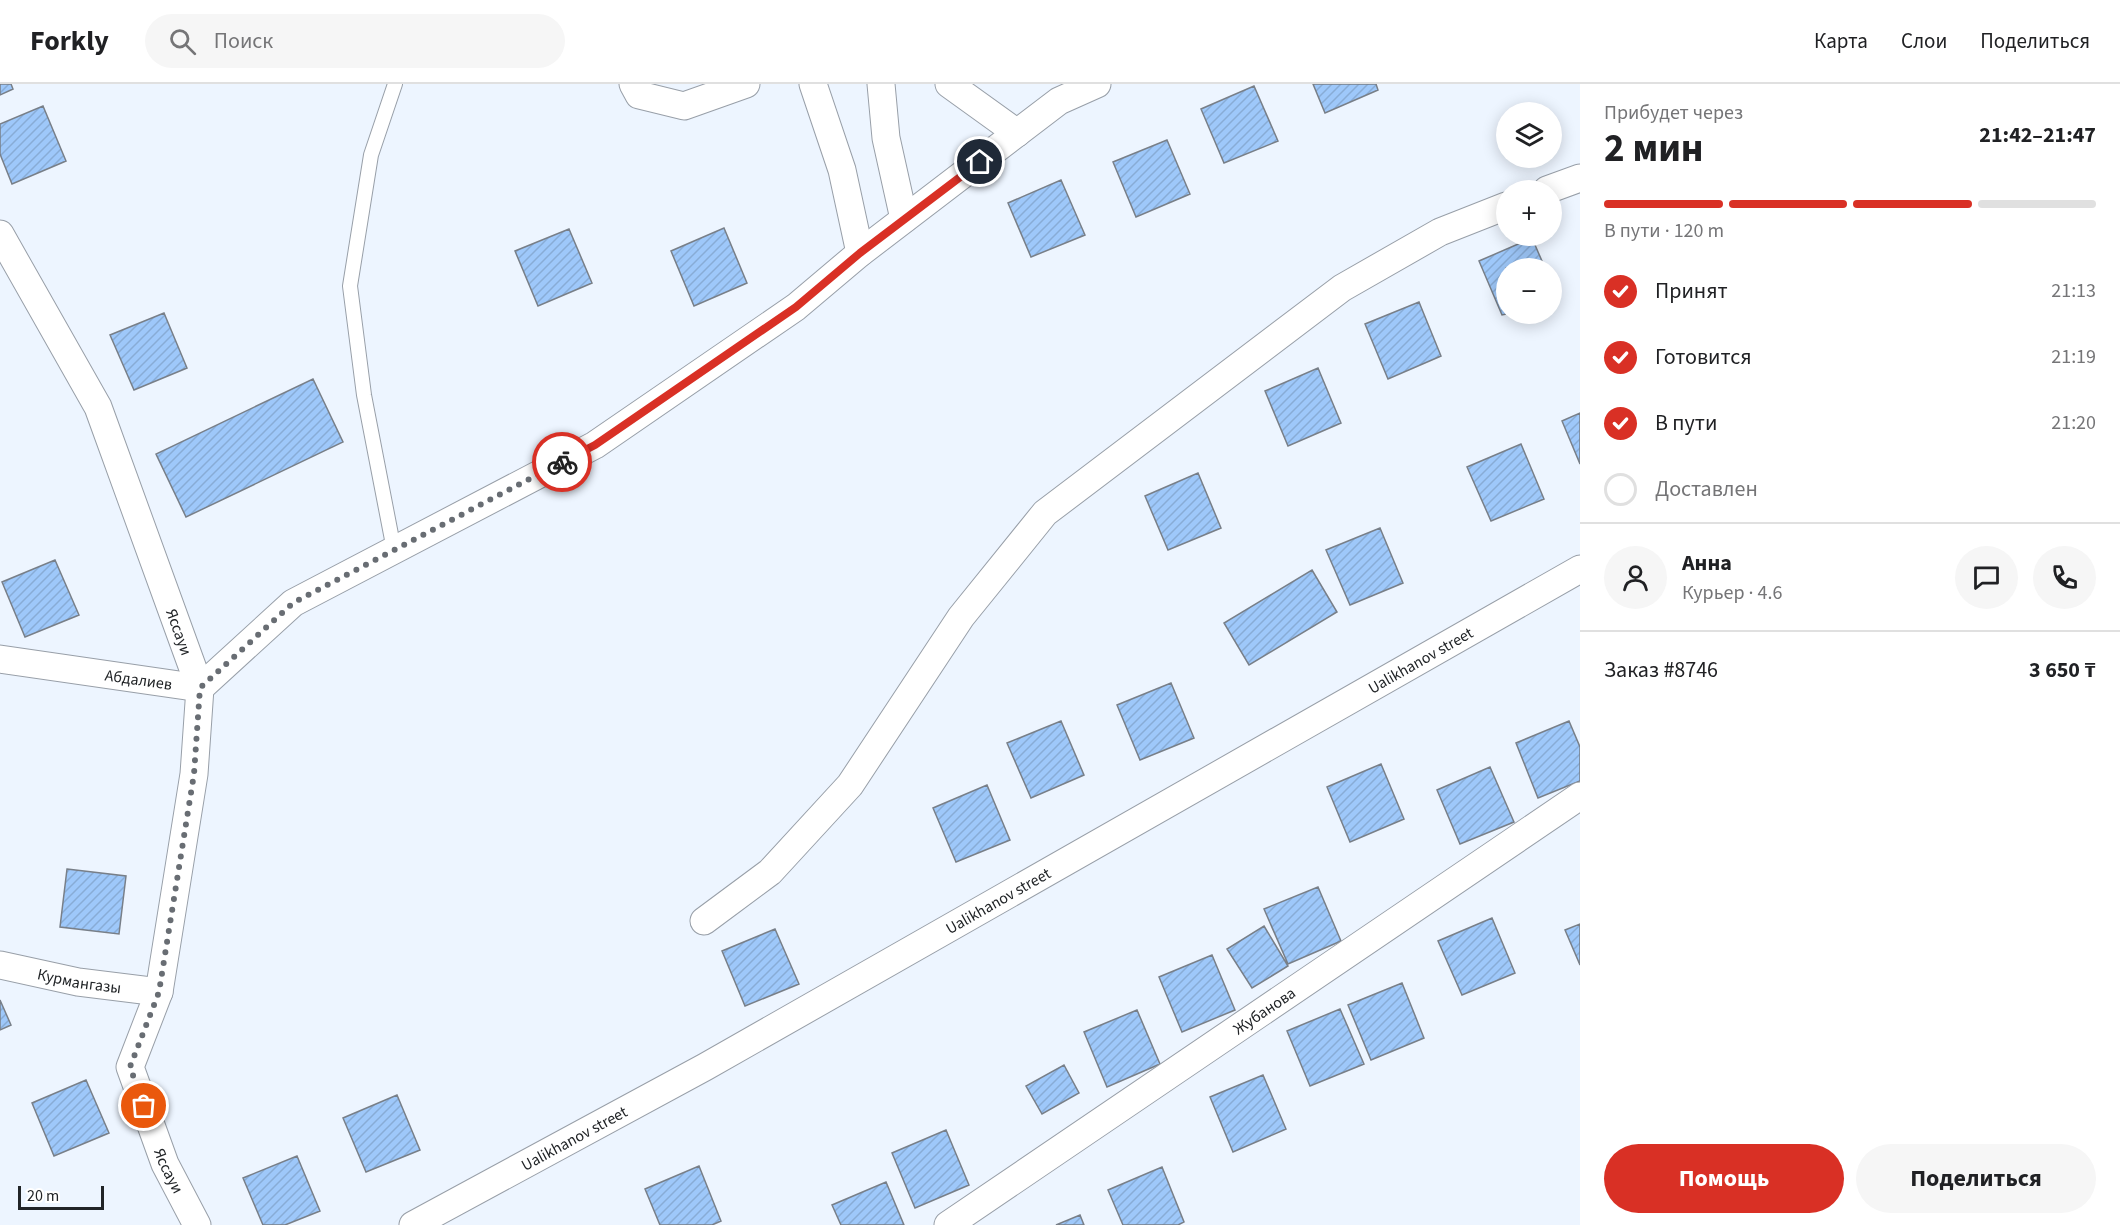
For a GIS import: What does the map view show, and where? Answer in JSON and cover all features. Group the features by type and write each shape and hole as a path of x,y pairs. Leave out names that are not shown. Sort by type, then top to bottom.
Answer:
{"street":[{"path":"633,84 639,95 684,106 746,84"},
{"path":"813,84 842,171 860,253"},
{"path":"881,84 886,138 904,219"},
{"path":"949,84 1017,133"},
{"path":"200,688 293,603 595,445 796,307 860,253 1059,101 1097,84"},
{"path":"1562,184 1580,178"},
{"path":"704,921 770,872 849,785 961,618 1045,513 1342,288 1440,232 1496,210"},
{"name":"Яссауи","path":"0,234 98,406 200,688 194,774 159,992 130,1067 165,1164 197,1225"},
{"name":"Ualikhanov street","path":"413,1225 705,1067 1580,569"},
{"name":"Абдалиев","path":"0,659 200,688"},
{"name":"Жубанова","path":"948,1225 1580,796"},
{"name":"Курмангазы","path":"0,965 78,982 159,992"}],"lane":[{"path":"394,550 364,394 350,286 371,155 395,84"}],"building":[{"path":"0,84 11,84 13,89 0,95"},
{"path":"1313,84 1376,84 1378,90 1325,113"},
{"path":"1254,86 1278,141 1224,163 1201,109"},
{"path":"43,106 66,161 12,184 0,154 0,124"},
{"path":"1167,140 1190,194 1136,217 1113,162"},
{"path":"1061,180 1085,235 1031,257 1008,203"},
{"path":"724,228 747,283 694,306 671,251"},
{"path":"569,229 592,283 538,306 515,251"},
{"path":"1514,246 1535,246 1541,258 1496,258 1496,301 1479,261"},
{"path":"1419,302 1441,356 1388,379 1365,324"},
{"path":"164,313 187,368 134,390 110,335"},
{"path":"1318,368 1341,423 1288,446 1265,391"},
{"path":"313,379 343,442 186,517 156,454"},
{"path":"1580,413 1580,464 1562,421"},
{"path":"1521,444 1544,499 1491,521 1467,467"},
{"path":"1198,473 1221,528 1168,550 1145,496"},
{"path":"1380,528 1403,583 1350,605 1326,550"},
{"path":"55,560 79,615 25,637 2,582"},
{"path":"1312,570 1337,612 1249,665 1224,623"},
{"path":"1171,683 1194,738 1140,760 1117,705"},
{"path":"1061,721 1084,775 1031,798 1007,743"},
{"path":"1569,721 1580,747 1580,781 1538,798 1516,743"},
{"path":"1381,764 1404,819 1350,842 1327,787"},
{"path":"1490,767 1514,822 1460,844 1437,790"},
{"path":"987,785 1010,840 956,862 933,808"},
{"path":"67,869 126,876 119,934 60,927"},
{"path":"1318,887 1341,941 1288,964 1264,909"},
{"path":"1492,918 1515,973 1462,995 1438,941"},
{"path":"1580,924 1580,965 1565,930"},
{"path":"1264,926 1288,966 1252,988 1227,949"},
{"path":"775,929 799,984 745,1006 722,951"},
{"path":"1212,955 1235,1010 1182,1032 1159,977"},
{"path":"1402,983 1424,1038 1371,1060 1348,1005"},
{"path":"0,1000 11,1025 0,1030"},
{"path":"1340,1009 1364,1064 1310,1086 1287,1031"},
{"path":"1137,1010 1160,1064 1107,1087 1084,1032"},
{"path":"1064,1065 1079,1093 1042,1114 1026,1086"},
{"path":"1263,1075 1286,1129 1233,1152 1210,1097"},
{"path":"86,1080 109,1133 54,1156 32,1103"},
{"path":"397,1095 420,1150 366,1172 343,1118"},
{"path":"946,1130 969,1185 915,1208 892,1153"},
{"path":"297,1156 320,1211 285,1225 263,1225 243,1178"},
{"path":"699,1166 721,1221 712,1225 660,1225 645,1189"},
{"path":"1162,1167 1184,1222 1178,1225 1123,1225 1108,1190"},
{"path":"886,1182 904,1225 841,1225 832,1205"},
{"path":"1080,1215 1084,1225 1056,1225"}],"way so far":[{"path":"144,1106 130,1067 159,992 194,774 200,688 293,603 562,462"}],"route":[{"path":"562,462 595,445 796,307 860,253 980,162"}]}
